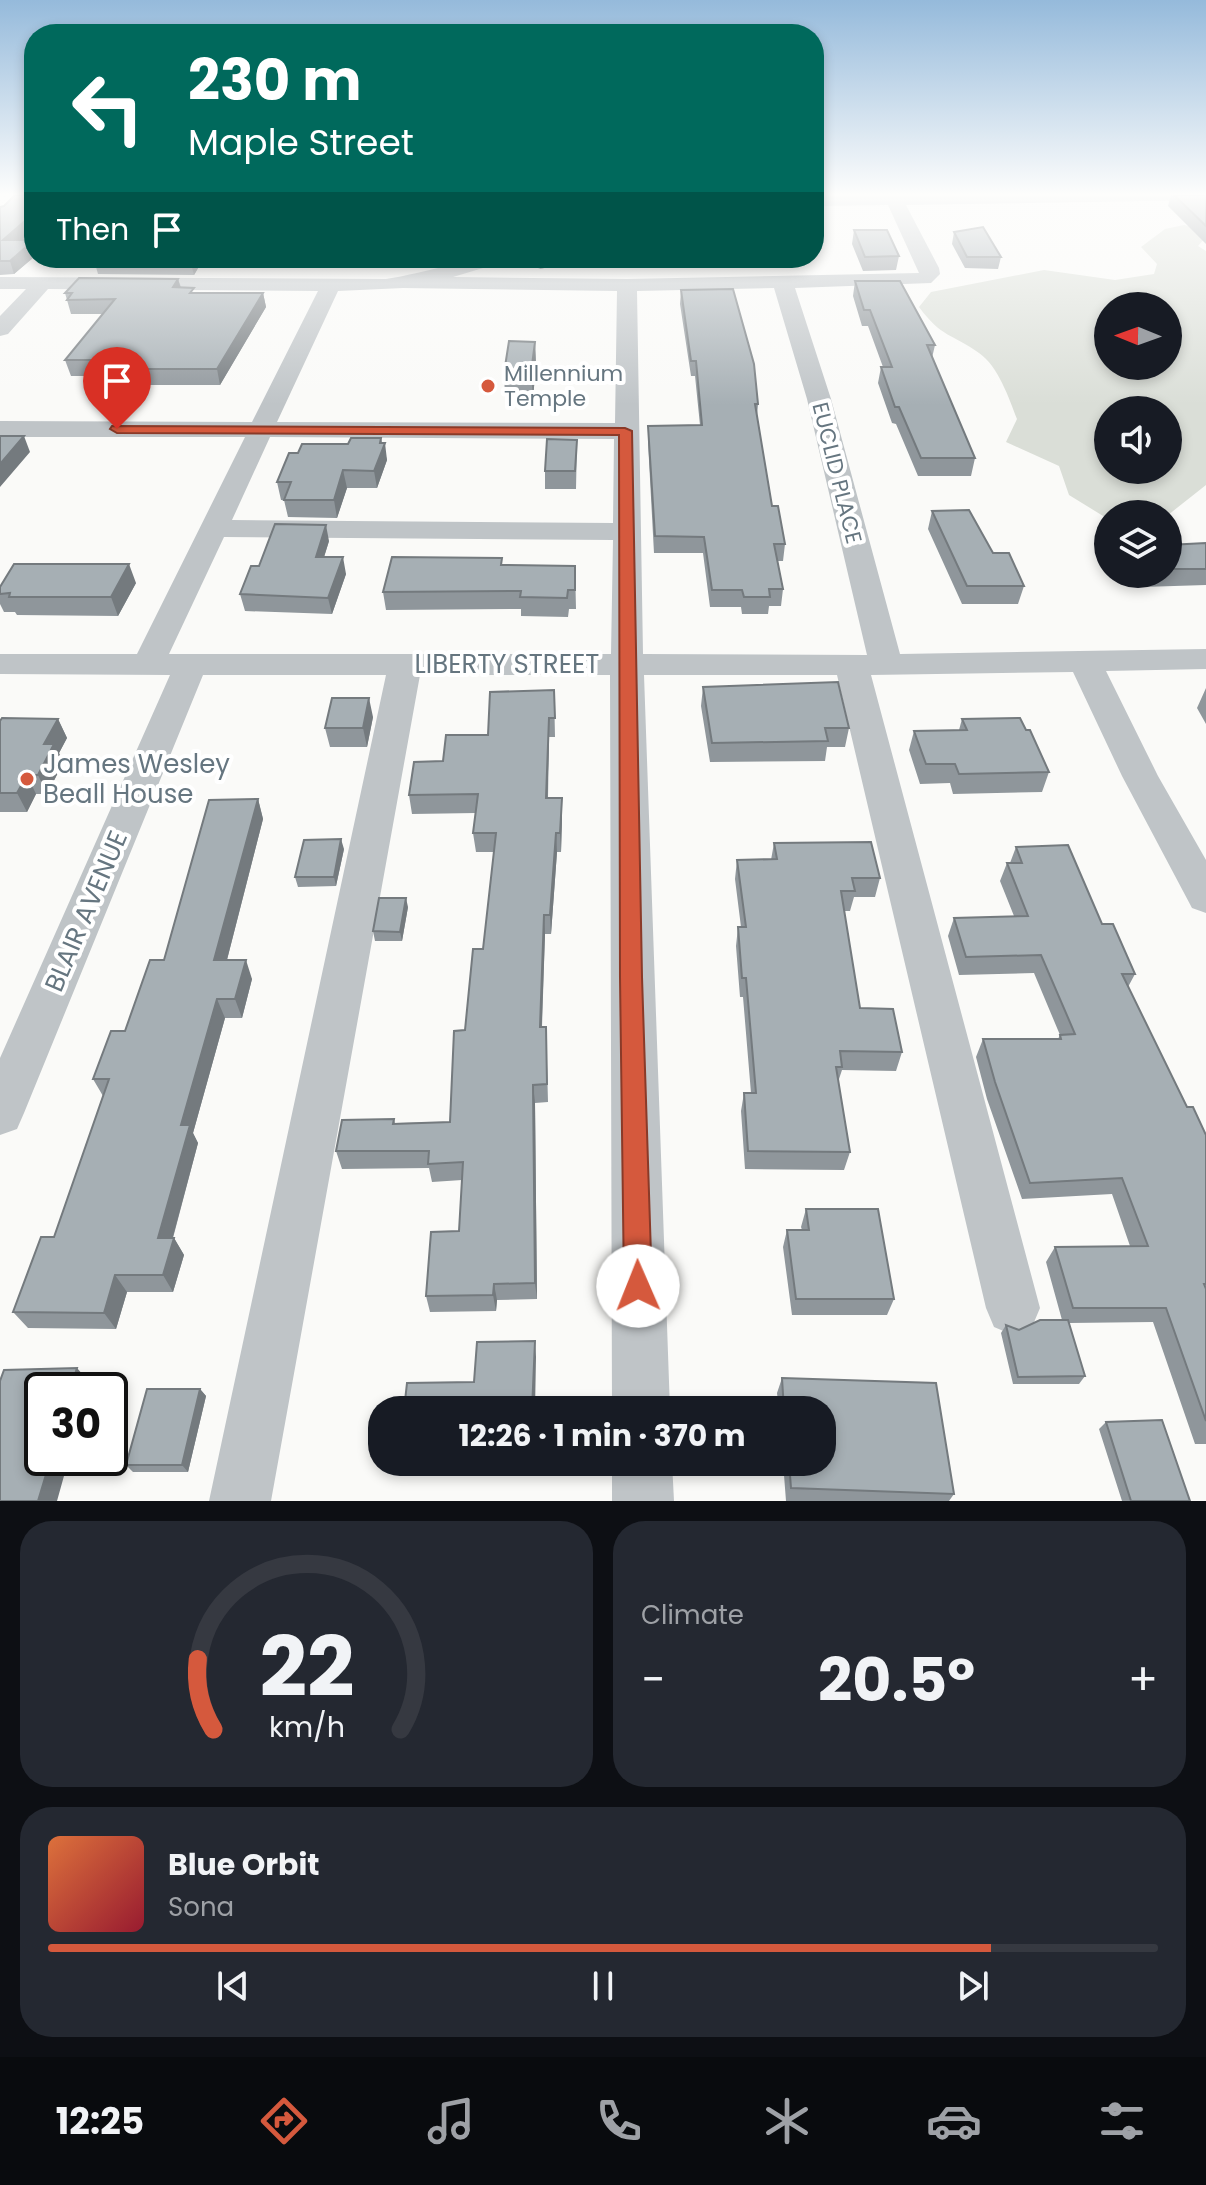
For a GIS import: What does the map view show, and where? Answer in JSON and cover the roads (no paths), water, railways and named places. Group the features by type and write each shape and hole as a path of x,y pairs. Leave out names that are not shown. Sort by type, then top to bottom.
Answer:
{"street":[{"path":"0,283 783,283 924,279 930,274 928,265"},
{"path":"198,284 247,268"},
{"path":"406,283 460,268"},
{"path":"0,329 43,283"},
{"name":"EUCLID PLACE","path":"783,283 819,399 868,664 1013,1308"},
{"path":"148,664 331,285"},
{"path":"627,285 627,664 641,1396"},
{"path":"0,429 625,431"},
{"path":"214,528 626,532"},
{"name":"LIBERTY STREET","path":"0,664 868,664 1206,659"},
{"path":"1085,662 1140,776 1206,897"},
{"name":"BLAIR AVENUE","path":"0,1113 14,1050 191,664"},
{"path":"240,1501 405,664"},
{"path":"642,1476 643,1501"}],"place":[{"name":"Millennium Temple","path":"488,386"},
{"name":"James Wesley Beall House","path":"27,779"}]}
